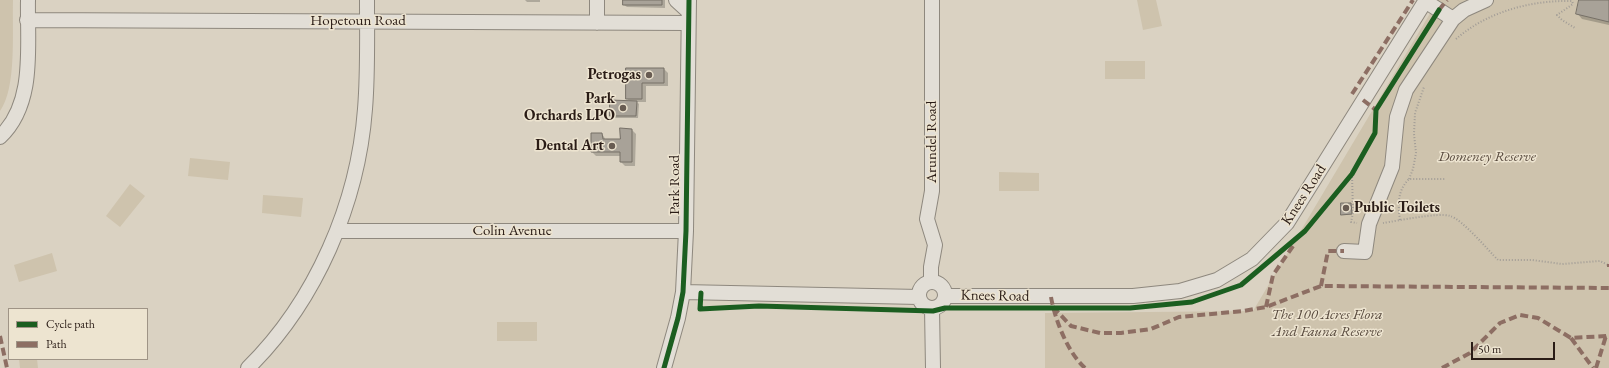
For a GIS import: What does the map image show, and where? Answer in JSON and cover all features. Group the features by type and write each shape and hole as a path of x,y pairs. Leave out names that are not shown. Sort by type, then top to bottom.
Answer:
{"street":[{"path":"0,137 14,122 25,92 27,75 28,0"},
{"path":"248,368 284,326 305,294 322,263 337,230 356,173 362,140 366,95 367,0"},
{"path":"597,0 597,23"},
{"path":"676,0 688,11"},
{"name":"Arundel Road","path":"932,0 932,191 927,219 935,245 931,267 932,282"},
{"path":"1425,0 1453,19"},
{"name":"Knees Road","path":"945,296 1118,296 1180,291 1217,280 1252,259 1287,223 1425,0"},
{"path":"1344,251 1365,252 1369,224 1392,167 1397,117 1406,90 1453,19 1464,10 1486,0"},
{"name":"Hopetoun Road","path":"27,20 597,23 688,11"},
{"name":"Park Road","path":"664,368 678,318 683,292 686,231 688,11"},
{"name":"Colin Avenue","path":"337,230 686,231"},
{"path":"932,282 936,283 942,288 945,296 942,303 932,308 925,306 919,297 924,285 932,282"},
{"path":"683,292 919,297"},
{"path":"932,308 933,368"}],"path":[{"path":"1453,41 1471,28 1501,13 1526,6 1565,1 1572,1 1573,4 1557,15 1575,28"},
{"path":"1400,220 1399,195 1414,169 1416,153 1415,114 1425,84"},
{"path":"1347,180 1356,168"},
{"path":"1352,174 1353,213 1351,222 1369,224 1430,216 1450,216 1460,222 1498,260 1532,260 1562,264 1600,261 1608,265"},
{"path":"1409,179 1445,179"}],"green space":[{"path":"0,0 13,0 13,42 9,88 0,111"},
{"path":"1137,0 1156,0 1162,26 1143,30"},
{"name":"Domeney Reserve","path":"1438,0 1609,0 1609,368 1045,368 1045,313 1253,311"},
{"path":"1105,61 1145,61 1145,79 1105,79"},
{"path":"190,158 230,162 228,180 188,176"},
{"path":"999,172 1039,173 1039,191 999,191"},
{"path":"130,184 145,196 120,227 106,216"},
{"path":"263,195 303,198 301,217 262,213"},
{"path":"52,253 57,271 19,282 14,265"},
{"path":"497,322 537,322 537,341 497,341"},
{"path":"19,360 37,360 38,368 20,368"}],"building":[{"path":"623,0 662,0 662,5 623,5"},
{"path":"1579,0 1609,0 1609,22 1576,14"},
{"path":"626,68 664,68 664,83 642,83 642,99 626,99"},
{"name":"Park Orchards LPO","path":"610,100 637,101 636,116 610,116"},
{"name":"Dental Art","path":"620,128 632,129 632,162 620,162 620,152 591,152 591,133 602,133 603,139 620,139"},
{"name":"Public Toilets","path":"1341,203 1351,203 1352,214 1341,215"}],"marked path":[{"path":"1352,94 1413,0"},
{"path":"1439,10 1447,0"},
{"path":"1363,100 1376,110"},
{"path":"1266,307 1273,275 1293,246"},
{"path":"1321,286 1328,251 1344,251"},
{"path":"1053,307 1071,326 1100,333 1121,333 1151,329 1179,317 1243,311 1266,307 1321,286 1609,288"},
{"path":"1051,297 1063,336 1073,354 1085,368"},
{"path":"1442,368 1470,353 1500,323 1520,315 1538,318 1571,338 1609,335"},
{"path":"0,336 7,368"},
{"path":"1596,368 1606,336"},
{"path":"1571,338 1593,368"}],"cycle path":[{"path":"664,368 678,318 683,292 686,231 689,0"},
{"path":"701,293 700,309 759,306 933,311 945,308 1130,308 1192,302 1241,285 1305,231 1352,174 1375,133 1376,110 1439,10"}],"place":[{"name":"Petrogas","path":"649,75"},
{"name":"Park Orchards LPO","path":"623,108"},
{"name":"Dental Art","path":"612,146"},
{"name":"Public Toilets","path":"1346,208"}],"park label":[{"name":"The 100 Acres Flora And Fauna Reserve","path":"1327,324"}]}
